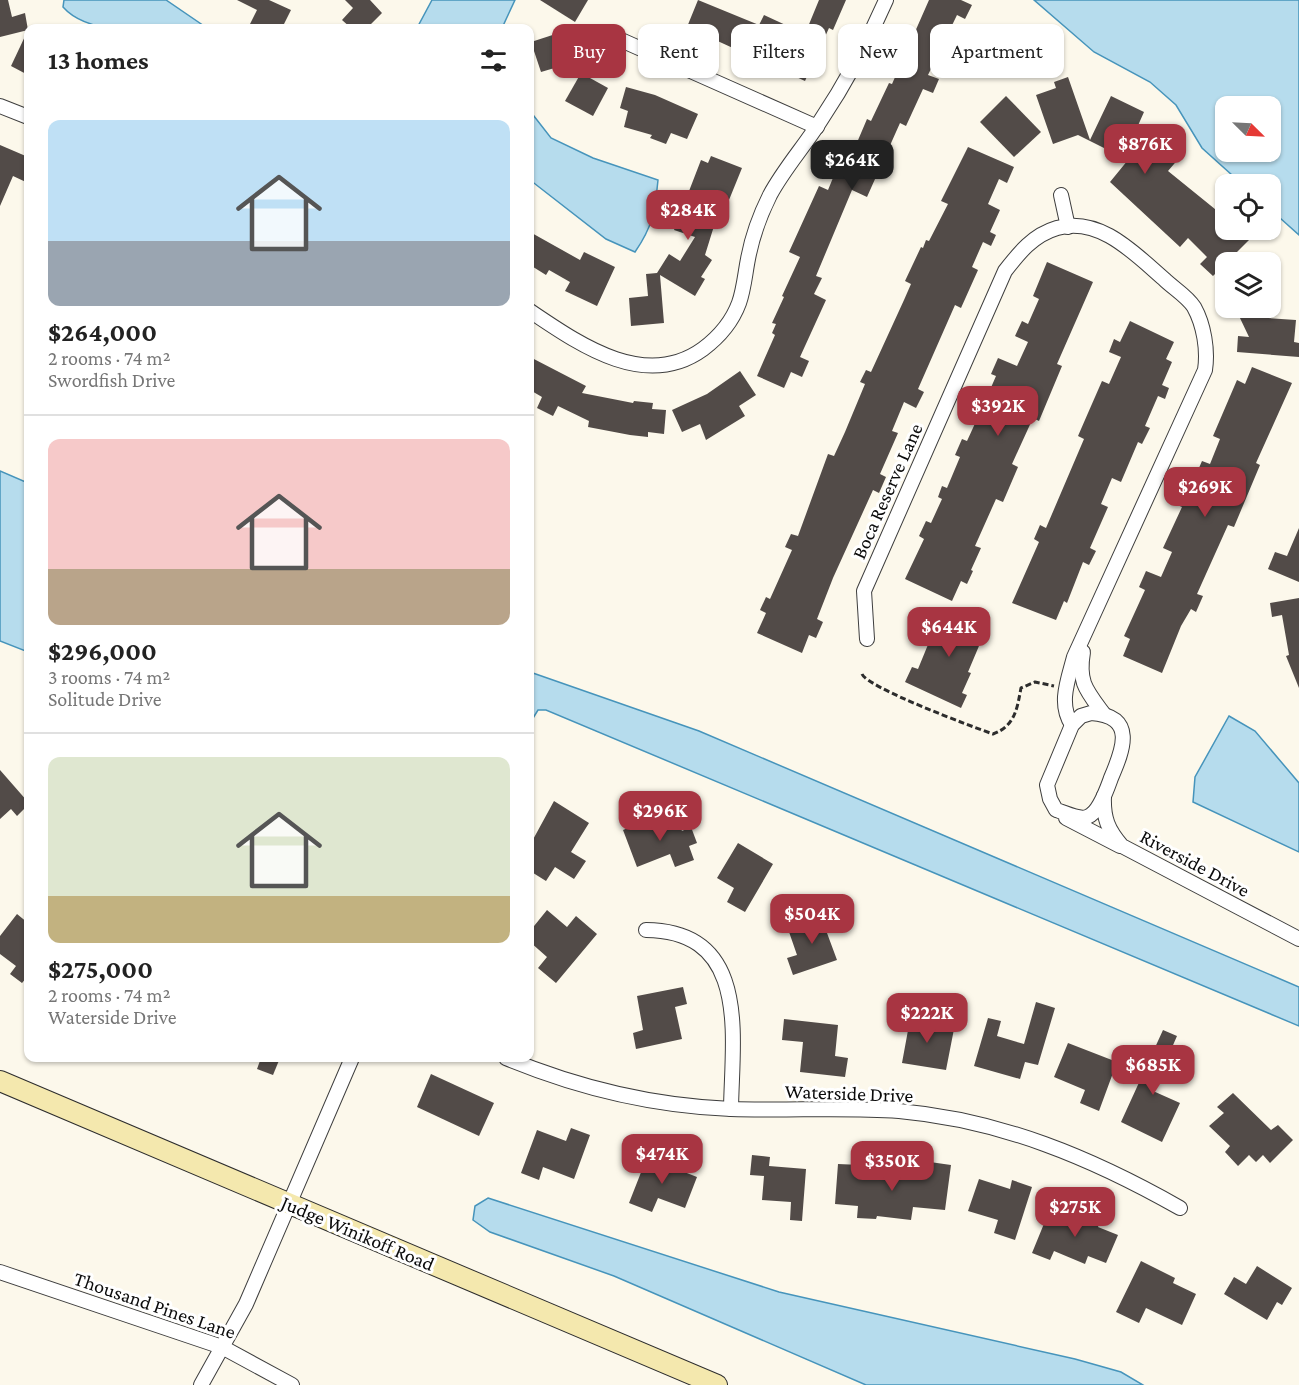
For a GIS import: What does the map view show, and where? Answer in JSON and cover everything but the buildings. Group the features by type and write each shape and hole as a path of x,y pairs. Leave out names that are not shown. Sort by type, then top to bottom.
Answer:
{"street":[{"path":"534,313 583,344 629,364 663,365 696,354 714,341 735,313 761,214 788,165 848,79 886,0"},
{"path":"626,42 816,127"},
{"path":"0,106 24,115"},
{"path":"1061,195 1068,227"},
{"name":"Boca Reserve Lane","path":"867,639 864,591 1005,271 1030,242 1059,227 1089,228 1119,241 1194,307 1207,355 1205,370 1074,657 1064,703 1066,716 1072,725"},
{"name":"Boca Reserve Lane","path":"1056,810 1085,818 1090,815 1104,796 1124,749 1123,734 1117,722 1103,713 1083,685 1080,672 1083,641"},
{"path":"1103,713 1091,712 1081,716 1072,725 1047,785 1050,799 1056,810 1081,827 1122,846"},
{"name":"Riverside Drive","path":"1104,796 1104,816 1108,828 1122,846 1299,939"},
{"path":"646,930 669,932 688,939 713,959 725,976 732,1007 731,1109"},
{"path":"201,1385 246,1304 350,1062"},
{"name":"Waterside Drive","path":"517,1062 570,1081 666,1103 731,1109 899,1111 992,1127 1081,1156 1124,1176 1180,1208"},
{"name":"Judge Winikoff Road","path":"0,1080 717,1385"},
{"name":"Thousand Pines Lane","path":"0,1272 222,1347 292,1385"}],"path":[{"path":"862,674 864,679 882,689 993,734 1005,730 1015,717 1022,688 1035,682 1055,686"}],"water":[{"path":"64,0 166,0 201,24 92,24 76,17 63,7"},
{"path":"432,0 515,0 504,24 419,24"},
{"path":"1034,0 1299,0 1299,235 1281,219 1281,174 1231,174 1218,162 1281,162 1281,96 1215,96 1215,160 1202,148 1176,105 1150,82 1094,52"},
{"path":"534,116 551,138 593,158 658,180 652,218 635,252 606,239 534,183"},
{"path":"0,471 24,481 24,650 0,641"},
{"path":"534,673 699,731 1299,987 1299,1026 546,710 538,710 534,716"},
{"path":"1229,716 1255,731 1299,783 1299,852 1193,802 1195,777"},
{"path":"488,1198 779,1292 1075,1359 1121,1372 1143,1385 866,1385 614,1276 490,1232 473,1220 475,1206"}]}
